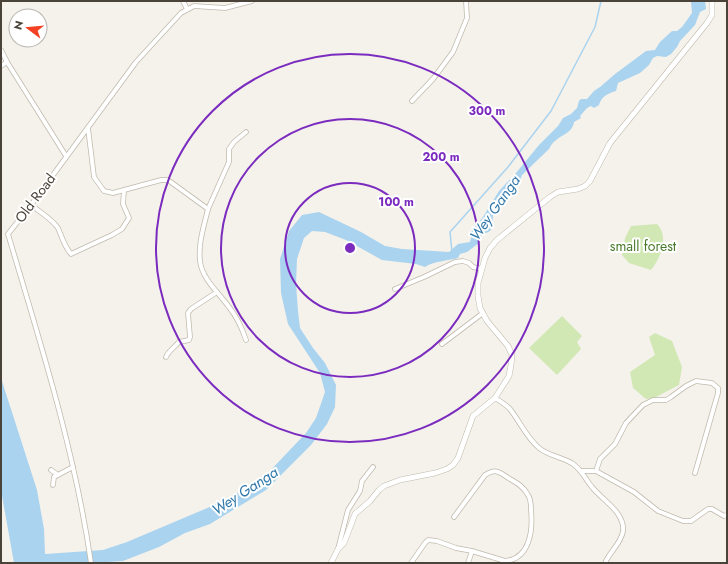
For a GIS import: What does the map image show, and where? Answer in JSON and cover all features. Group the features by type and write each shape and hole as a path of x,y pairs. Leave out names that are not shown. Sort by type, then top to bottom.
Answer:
{"street":[{"path":"183,1 187,9 194,6 225,8 252,1"},
{"path":"412,101 432,79 453,52 467,18 466,1"},
{"path":"338,549 344,543 356,514 379,490 400,480 447,469 453,465 458,458 473,416 495,398 509,376 512,365 512,355 508,346 487,321 480,308 478,283 485,258 490,248 497,240 550,197 558,192 578,189 590,181 610,144 712,16 712,1"},
{"name":"Old Road","path":"91,563 73,467 61,417 8,234 136,62 181,13 187,9"},
{"path":"1,50 66,156"},
{"path":"1,66 7,62"},
{"path":"88,127 94,177 104,191 113,193 161,180 168,180 208,209"},
{"path":"246,132 234,142 230,149 229,162 208,209 201,238 200,261 205,277 230,308 241,325 246,340"},
{"path":"31,205 57,227 66,249 71,254 122,229 129,218 123,204 124,190"},
{"path":"394,289 455,262 469,263 473,267 482,269"},
{"path":"166,357 179,342 189,340 190,338 188,313 217,292"},
{"path":"442,344 483,313"},
{"path":"596,471 600,459 615,444 626,423 643,406 653,400 666,400 696,381 712,383 718,388 718,393 695,473"},
{"path":"495,398 508,408 530,439 538,447 544,452 572,463 581,471 592,487 616,510 623,529 621,540 605,563"},
{"path":"53,485 54,477 73,467"},
{"path":"331,563 338,549 348,510 360,491 362,481 373,468"},
{"path":"51,470 58,475"},
{"path":"411,563 428,540 437,541 505,562 511,561 518,557 526,549 533,523 530,500 527,493 522,486 498,471 485,475 454,517"},
{"path":"581,471 596,471 634,492 658,511 683,521 691,521 708,509 712,509 724,516 727,515"},
{"path":"468,563 472,552"}],"green space":[{"name":"small forest","path":"657,224 661,229 663,241 655,265 651,270 629,263 622,255 625,238 631,226"},
{"path":"562,316 582,336 577,342 581,349 557,375 529,348"},
{"path":"655,333 672,341 682,367 679,385 654,398 646,399 633,388 630,372 655,355 649,337"}],"water":[{"name":"Wey Ganga","path":"691,1 705,1 706,9 700,12 695,25 680,41 671,54 666,57 657,56 653,58 649,65 640,73 618,83 616,91 605,96 599,105 594,108 591,106 587,108 580,116 581,118 574,122 573,127 556,140 549,149 522,175 518,186 509,194 506,201 493,215 492,229 480,237 479,243 467,252 460,254 458,258 436,262 425,267 416,264 382,260 346,240 325,232 312,231 304,238 297,259 296,284 300,328 325,363 336,385 335,407 327,424 311,445 266,490 210,524 185,533 159,547 123,561 91,563 14,563 1,490 1,378 37,490 44,529 45,554 103,550 127,542 212,506 241,491 267,474 306,433 316,418 325,392 320,373 288,324 281,293 280,259 289,231 302,215 319,212 361,232 385,246 402,249 449,252 458,244 470,242 470,233 483,217 499,191 539,145 558,126 563,118 571,114 577,108 581,99 587,99 594,91 615,74 646,51 655,50 660,42 672,31 677,31 682,27 692,13"}],"waterway":[{"name":"Wey Ganga","path":"452,252 450,232 508,167 551,111 595,27 601,1"}]}
